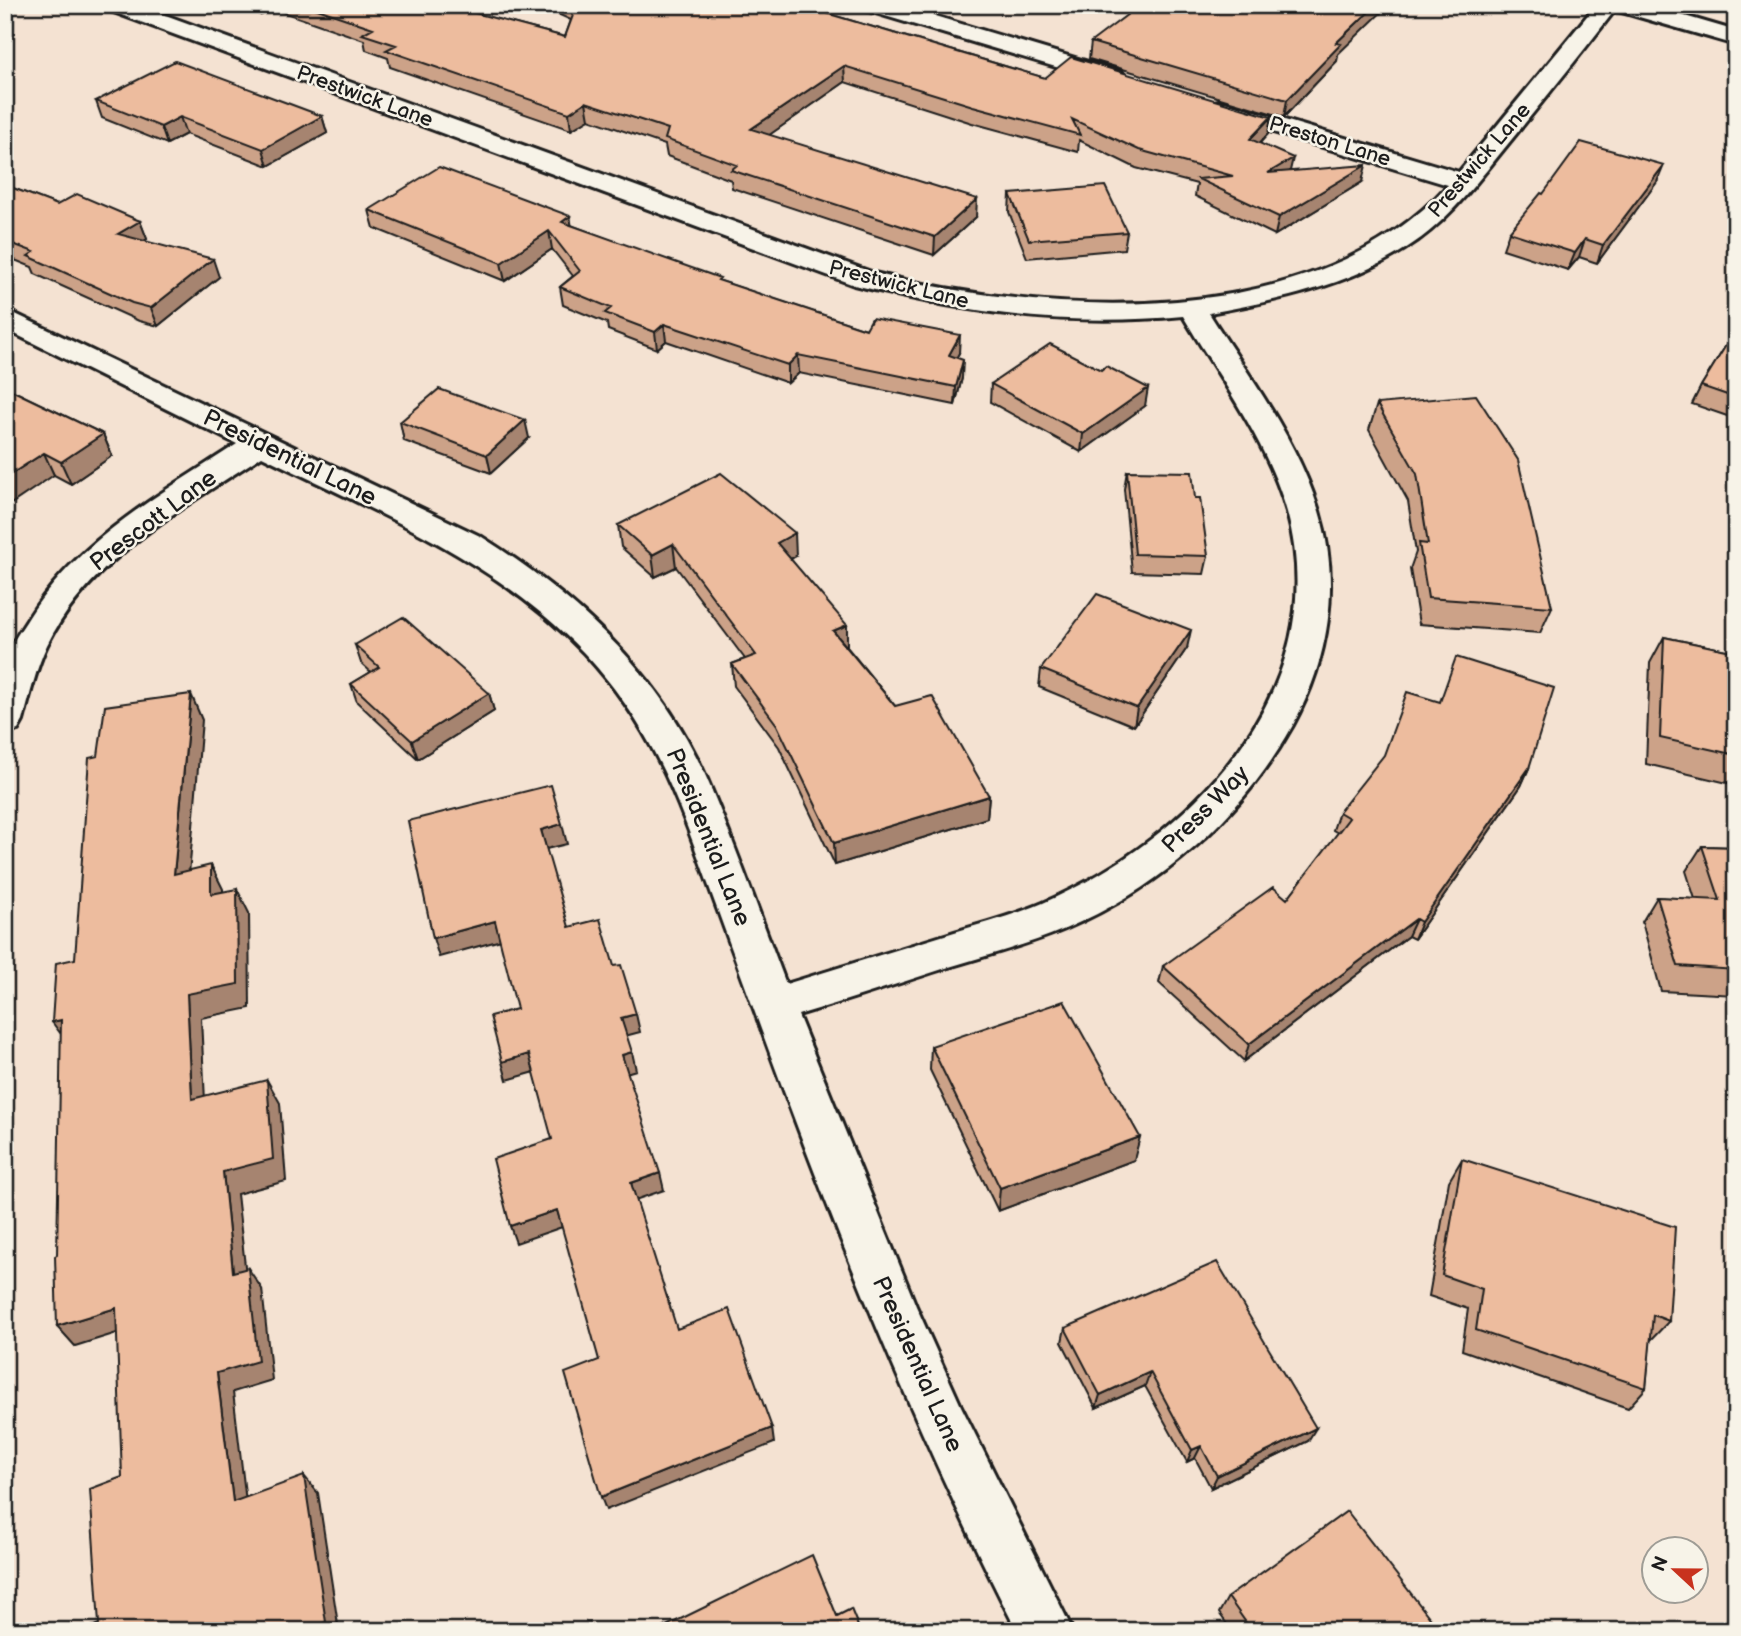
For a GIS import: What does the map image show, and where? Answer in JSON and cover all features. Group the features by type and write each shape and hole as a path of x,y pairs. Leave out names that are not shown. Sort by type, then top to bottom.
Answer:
{"street":[{"name":"Prestwick Lane","path":"116,5 833,268 894,287 971,303 1042,311 1119,313 1191,307 1283,290 1340,272 1364,261 1424,223 1465,182 1608,5"},
{"path":"873,5 1136,84"},
{"path":"1621,5 1736,38"},
{"name":"Preston Lane","path":"1202,103 1465,182"},
{"name":"Press Way","path":"774,1005 1059,914 1109,888 1154,859 1191,829 1252,765 1293,691 1305,654 1313,615 1314,580 1310,541 1289,477 1271,441 1191,307"},
{"name":"Presidential Lane","path":"5,318 430,524 505,566 539,590 576,622 612,660 670,738 684,768 853,1217 925,1383 1018,1580 1046,1631"},
{"name":"Prescott Lane","path":"5,721 31,643 50,609 70,585 120,539 260,443"}],"building":[{"path":"306,5 445,5 565,37 576,7 571,5 799,5 1045,78 1071,57 1271,117 1250,139 1293,158 1268,173 1366,165 1279,217 1198,179 1233,176 1139,150 1072,119 1080,135 973,106 844,66 751,129 977,199 935,237 731,170 737,165 665,139 668,129 586,102 569,113 386,50 396,45 362,34 373,28"},
{"path":"1140,5 1376,5 1336,43 1341,44 1287,100 1091,42"},
{"path":"175,61 322,116 263,149 180,117 161,127 96,101"},
{"path":"1581,142 1664,165 1603,245 1585,239 1575,253 1509,232 1541,193 1543,194"},
{"path":"439,167 570,216 562,222 720,278 718,280 866,329 872,318 960,335 949,355 963,360 956,387 798,355 788,365 664,324 655,332 605,313 611,308 560,287 580,271 549,231 501,263 369,210"},
{"path":"5,185 57,205 77,194 140,221 118,234 213,259 151,308 132,303 28,256 34,252 5,241"},
{"path":"1105,186 1127,232 1029,240 1010,194"},
{"path":"1736,329 1736,398 1701,386"},
{"path":"1050,344 1101,370 1106,366 1148,388 1083,434 991,384"},
{"path":"5,387 103,434 61,462 44,453 5,478"},
{"path":"439,389 525,420 487,455 400,422"},
{"path":"1476,395 1518,460 1552,607 1428,598 1419,543 1428,544 1417,474 1377,404"},
{"path":"1127,471 1192,472 1195,498 1200,498 1208,556 1135,554"},
{"path":"721,473 795,533 777,543 847,625 833,631 895,706 932,696 989,796 834,843 777,725 732,664 756,655 673,544 652,555 618,525"},
{"path":"1097,594 1191,630 1137,708 1041,669"},
{"path":"403,617 489,693 412,741 351,684 379,667 355,645"},
{"path":"1664,637 1736,652 1736,755 1660,738"},
{"path":"1456,657 1554,688 1529,768 1421,922 1416,919 1249,1044 1163,966 1273,887 1287,899 1349,818 1339,812 1384,755 1407,692 1440,702"},
{"path":"191,694 174,874 211,865 211,894 237,889 238,984 187,994 192,1099 267,1080 273,1159 223,1172 233,1272 248,1268 258,1361 217,1373 233,1502 304,1476 326,1622 303,1631 81,1631 99,1624 90,1489 122,1477 116,1308 57,1326 55,1256 61,1020 52,1022 56,963 75,959 89,758 98,756 105,706"},
{"path":"551,785 562,824 541,830 569,927 600,919 614,966 621,965 636,1014 621,1018 632,1052 622,1055 660,1173 631,1183 677,1329 729,1309 772,1428 601,1497 565,1373 599,1360 557,1210 510,1226 493,1159 552,1139 529,1054 502,1062 490,1016 517,1009 495,921 433,938 408,821"},
{"path":"1702,846 1736,847 1736,970 1678,966 1657,897 1720,900"},
{"path":"1064,1001 1140,1137 1000,1188 931,1046"},
{"path":"1462,1159 1675,1227 1669,1321 1653,1315 1646,1388 1476,1330 1482,1289 1442,1275"},
{"path":"1217,1262 1316,1428 1217,1476 1201,1446 1192,1450 1150,1372 1100,1395 1065,1328"},
{"path":"1347,1511 1440,1631 1252,1631 1228,1597"},
{"path":"812,1555 837,1616 851,1609 860,1631 656,1631"}]}
